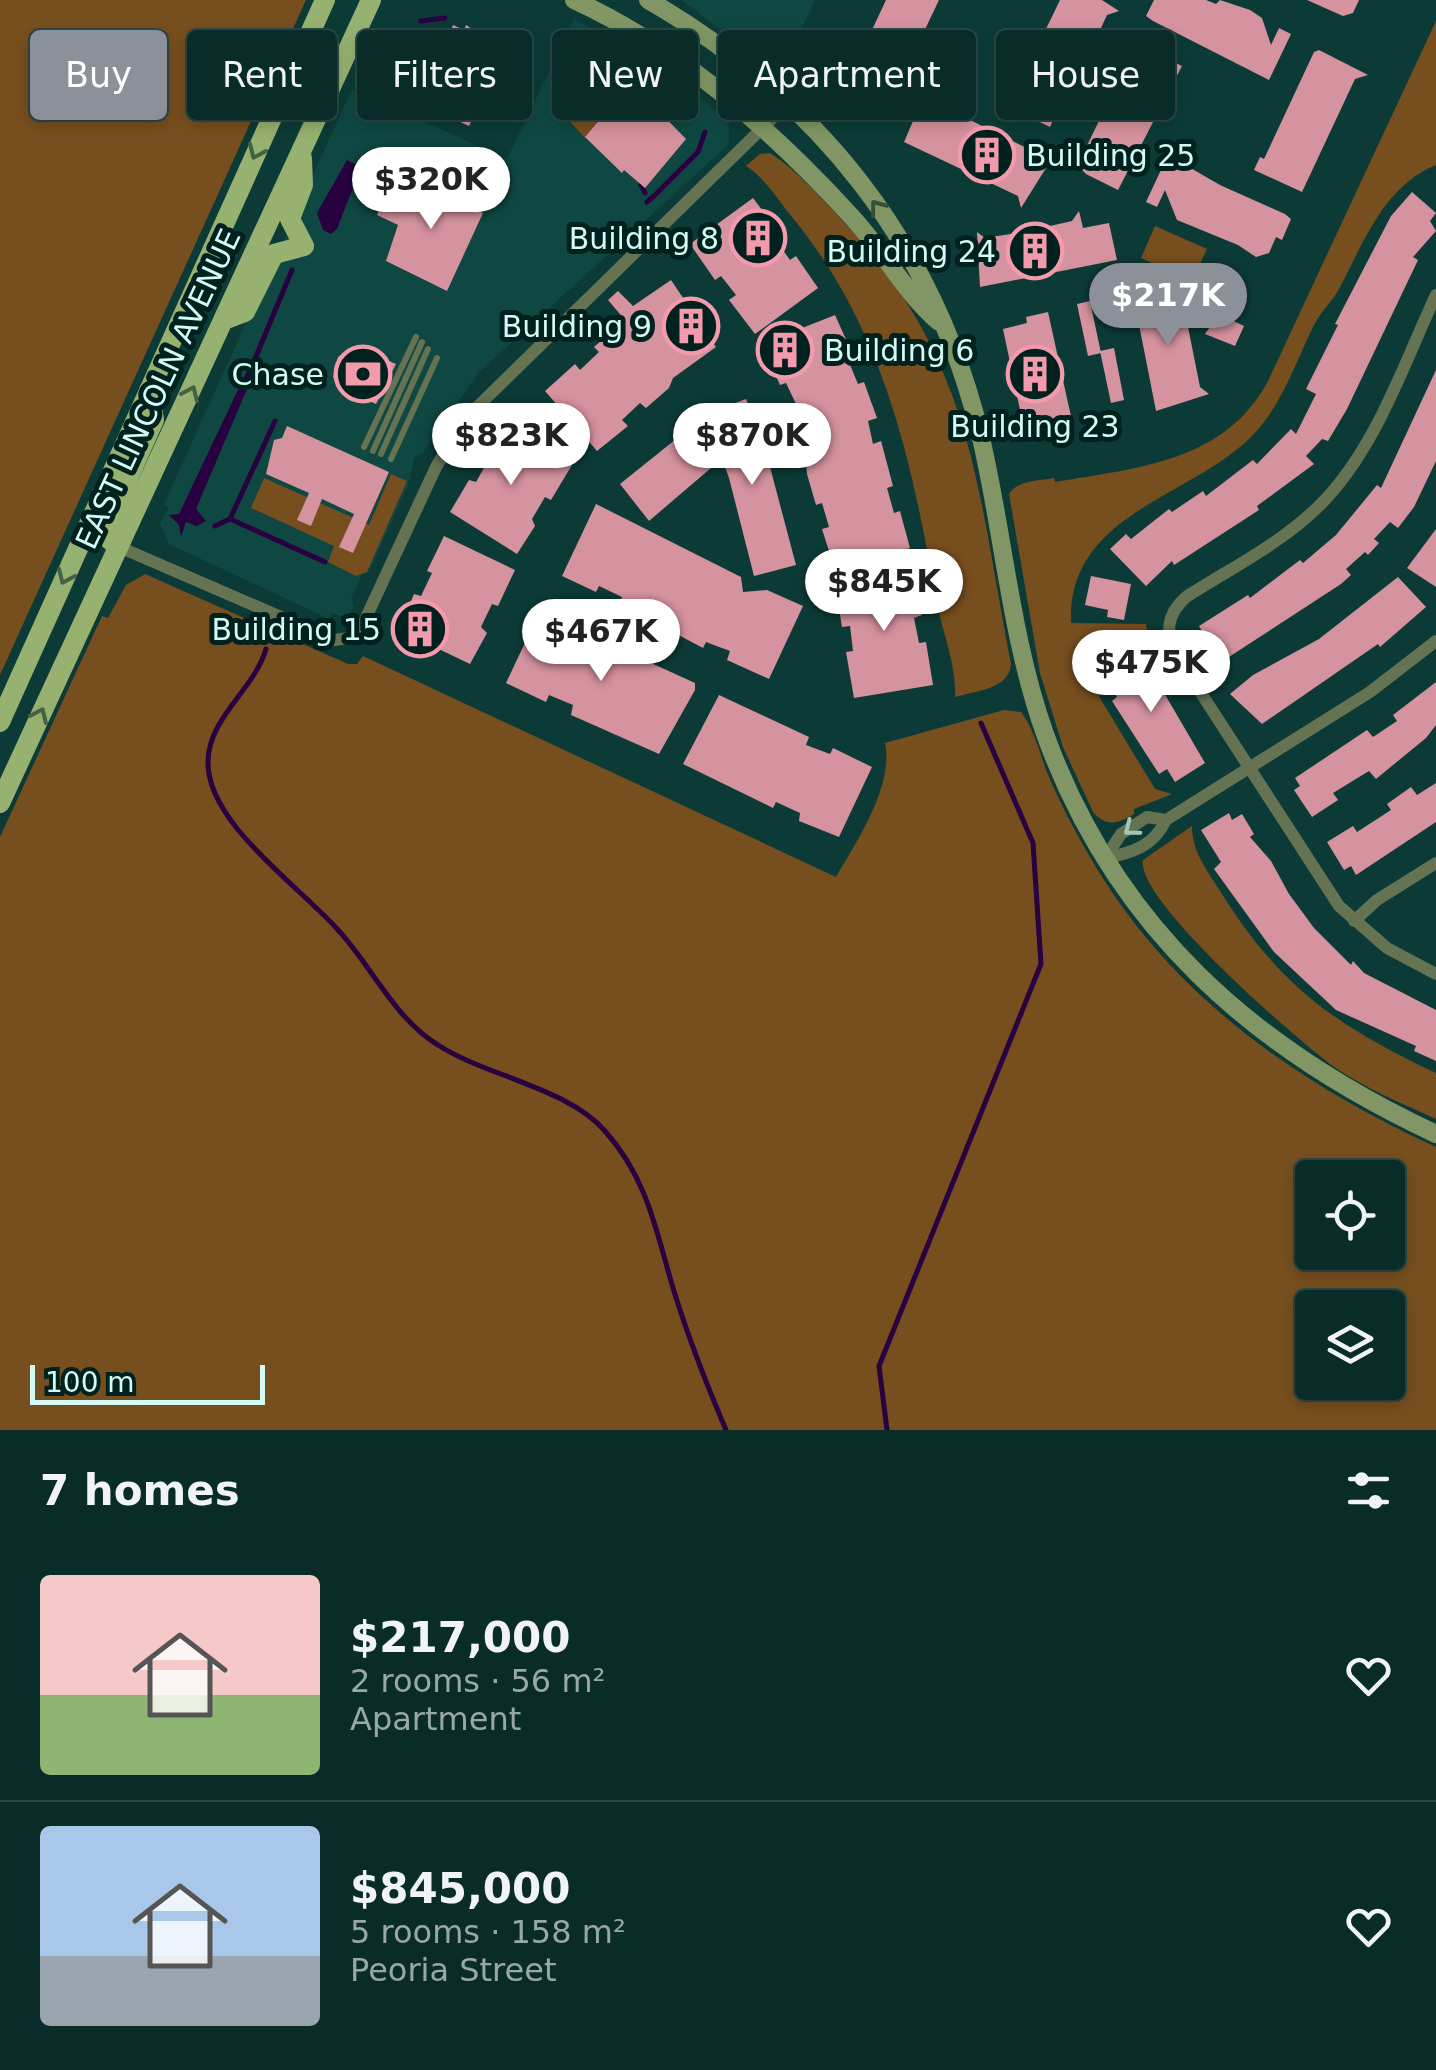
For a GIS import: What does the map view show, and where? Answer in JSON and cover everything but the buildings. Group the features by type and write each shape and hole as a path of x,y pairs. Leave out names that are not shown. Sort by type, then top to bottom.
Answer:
{"main road":[{"name":"EAST LINCOLN AVENUE","path":"0,722 326,0"},
{"name":"EAST LINCOLN AVENUE","path":"0,804 370,0"},
{"path":"574,0 682,62 762,130 853,218 922,308 939,322"},
{"path":"648,0 718,43"},
{"path":"804,120 899,234 928,285 965,382 981,439 1031,690 1064,780 1105,858 1172,948 1256,1028 1340,1086 1436,1134"},
{"path":"224,320 245,312 274,254 304,246 290,219 302,185 302,150"},
{"path":"117,546 103,534 154,420 149,388"}],"street":[{"path":"117,546 154,558 334,640 350,641 363,629 436,467 466,418 772,120"},
{"path":"1436,295 1365,444 1334,490 1290,530 1186,597 1170,616 1168,632 1173,649 1320,881 1354,921 1387,948 1436,974"},
{"path":"1105,858 1134,852 1159,835 1166,820 1380,686 1436,641"},
{"path":"1105,858 1121,834 1147,817 1166,820"},
{"path":"1354,921 1377,900 1436,862"}],"lane":[{"path":"419,339 373,451 428,349"},
{"path":"390,458 437,358"}],"shaded area":[{"path":"0,0 306,0 292,30 187,30 187,120 252,120 0,675"},
{"path":"681,0 815,0 801,30 722,30"},
{"path":"574,19 595,30 569,30"},
{"path":"1436,21 1436,165 1402,187 1378,217 1314,325 1280,398 1262,425 1225,458 1136,512 1110,533 1089,557 1075,586 1071,623 1146,624 1148,636 1080,665 1155,789 1172,794 1134,809 1134,814 1123,820 1103,820 1093,812 1063,747 1040,673 1009,494 1029,482 1117,472 1176,457 1228,429 1250,408 1268,381"},
{"path":"552,65 552,120 698,120 698,96 718,113 718,120 729,123 729,144 478,373 422,454 415,456 408,485 369,572 362,575 351,598 354,606 346,618 332,613 329,619 169,544 160,523 169,508 164,504 352,89 357,91 357,120 421,120 507,159 526,120 532,120 532,107"},
{"path":"568,120 600,120 585,138"},
{"path":"770,153 817,194 886,273 920,324 944,375 977,482 1011,664 1005,679 990,688 955,697 916,497 890,398 850,305 824,260 770,189 746,166 760,154"},
{"path":"347,160 361,167 337,229 331,234 323,230 317,213"},
{"path":"1155,226 1207,249 1192,281 1141,258"},
{"path":"247,371 257,381 250,382 196,509 206,521 197,526 186,522 181,537 179,525 169,515 179,514"},
{"path":"391,474 407,481 367,572 356,576 328,562 334,546 251,508 264,478 369,525"},
{"path":"145,574 348,664 357,664 363,656 836,877 879,795 885,743 1004,710 1021,712 1084,847 1122,906 1197,992 1285,1063 1334,1094 1436,1147 1436,1430 0,1430 0,837 102,616 108,618 126,585"},
{"path":"1192,826 1198,853 1211,877 1244,927 1290,980 1340,1020 1436,1073 1436,1119 1333,1066 1255,1000 1164,905 1147,879 1143,860"}],"waterway":[{"path":"421,21 445,18"},
{"path":"657,193 698,152 705,132"},
{"path":"641,185 645,193"},
{"path":"647,202 654,196"},
{"path":"247,378 292,270"},
{"path":"215,526 230,519 275,421"},
{"path":"230,519 325,562"},
{"path":"266,649 210,745 212,784 222,808 259,853 339,931 396,1007 423,1034 457,1056 570,1104 605,1131 631,1167 648,1205 685,1324 726,1430"},
{"path":"887,1430 879,1366 1041,964 1033,843 981,723"}],"place":[{"name":"Building 25","path":"987,155"},
{"name":"Building 8","path":"758,238"},
{"name":"Building 24","path":"1035,251"},
{"name":"Building 9","path":"691,326"},
{"name":"Building 6","path":"785,350"},
{"name":"Chase","path":"363,374"},
{"name":"Building 23","path":"1035,374"},
{"name":"Building 15","path":"420,629"}]}
